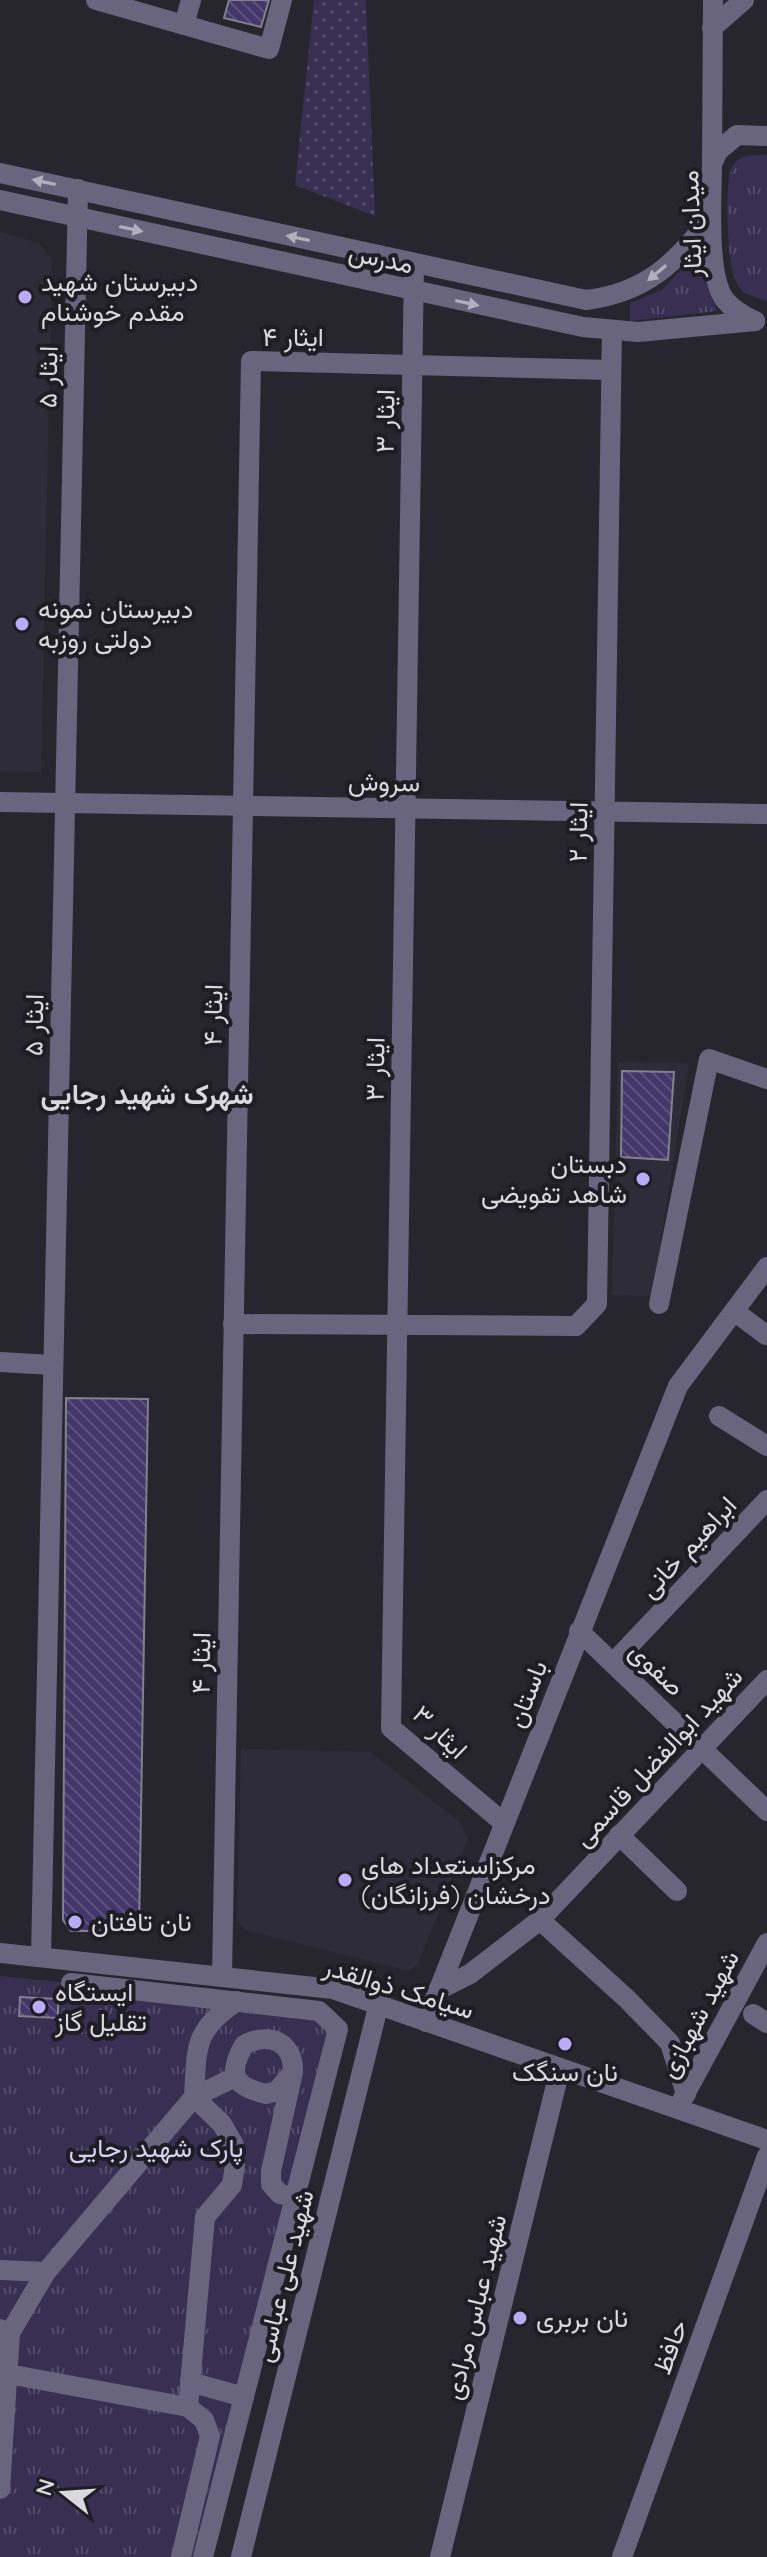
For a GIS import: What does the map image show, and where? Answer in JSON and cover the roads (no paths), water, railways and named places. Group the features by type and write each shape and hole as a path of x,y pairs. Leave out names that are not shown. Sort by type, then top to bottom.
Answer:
{"street":[{"path":"96,0 269,49 282,0"},
{"path":"184,25 191,0"},
{"path":"712,164 713,0"},
{"path":"712,28 744,0"},
{"path":"712,114 724,129 737,135 767,136"},
{"name":"میدان ایثار","path":"737,135 718,151 712,164 711,218 718,286 724,299 736,311 761,321"},
{"name":"مدرس","path":"0,173 586,300 612,297 641,286 690,245 711,218"},
{"name":"ایثار ۵","path":"41,1957 78,189"},
{"name":"مدرس","path":"0,200 528,317 638,332 761,321"},
{"name":"ایثار ۳","path":"414,264 391,1728 504,1823"},
{"name":"ایثار ۲","path":"397,1325 576,1326 597,1304 612,330"},
{"name":"ایثار ۴","path":"222,1976 251,361 412,365"},
{"path":"412,365 611,370"},
{"name":"سروش","path":"0,802 767,814"},
{"path":"659,1304 709,1059 767,1079"},
{"name":"باستان","path":"426,2022 678,1386 767,1267"},
{"path":"734,1311 766,1335"},
{"path":"233,1324 397,1325"},
{"path":"0,1362 52,1365"},
{"path":"719,1416 767,1446"},
{"name":"ابراهیم خانی","path":"613,1663 767,1500"},
{"name":"صفوی","path":"579,1631 767,1811"},
{"name":"شهید ابوالفضل قاسمی","path":"438,1990 470,1974 540,1920 767,1680"},
{"path":"619,1835 677,1891"},
{"path":"540,1920 627,1999 670,2043 681,2102"},
{"name":"شهید شهبازی","path":"681,2102 767,1943"},
{"name":"سیامک ذوالقدر","path":"0,1953 333,1989 560,2069 681,2102 767,2140"},
{"path":"71,1983 319,2011 338,2029 203,2557"},
{"path":"194,2097 199,2041 215,2016 237,2001"},
{"path":"272,2040 280,2006"},
{"name":"شهید علی عباسی","path":"241,2557 378,2007"},
{"path":"293,2072 277,2091 266,2094 247,2089 235,2077 234,2068 244,2045 264,2038 286,2048 291,2055 293,2072 271,2171 271,2184 280,2194 295,2197"},
{"name":"شهید عباس مرادی","path":"440,2557 560,2069"},
{"path":"0,2489 8,2374 5,2331 46,2272 194,2097 235,2077"},
{"path":"188,2407 205,2217 232,2185 235,2165 234,2145 222,2124 194,2097"},
{"name":"حافظ","path":"622,2557 767,2156"},
{"path":"0,2270 46,2272"},
{"path":"8,2374 188,2407 204,2420 210,2436 181,2557"},
{"path":"190,2382 244,2397"}],"place":[{"name":"دبیرستان شهید مقدم خوشنام","path":"25,297"},
{"name":"دبیرستان نمونه دولتی روزبه","path":"22,624"},
{"name":"دبستان شاهد تفویضی","path":"643,1179"},
{"name":"مرکزاستعداد های درخشان (فرزانگان)","path":"345,1880"},
{"name":"نان تافتان","path":"75,1922"},
{"name":"ایستگاه تقلیل گاز","path":"39,2007"},
{"name":"نان سنگک","path":"565,2044"},
{"name":"نان بربری","path":"520,2318"}],"district":[{"name":"شهرک شهید رجایی","path":"147,1094"}],"park label":[{"name":"پارک شهید رجایی","path":"156,2148"}]}
